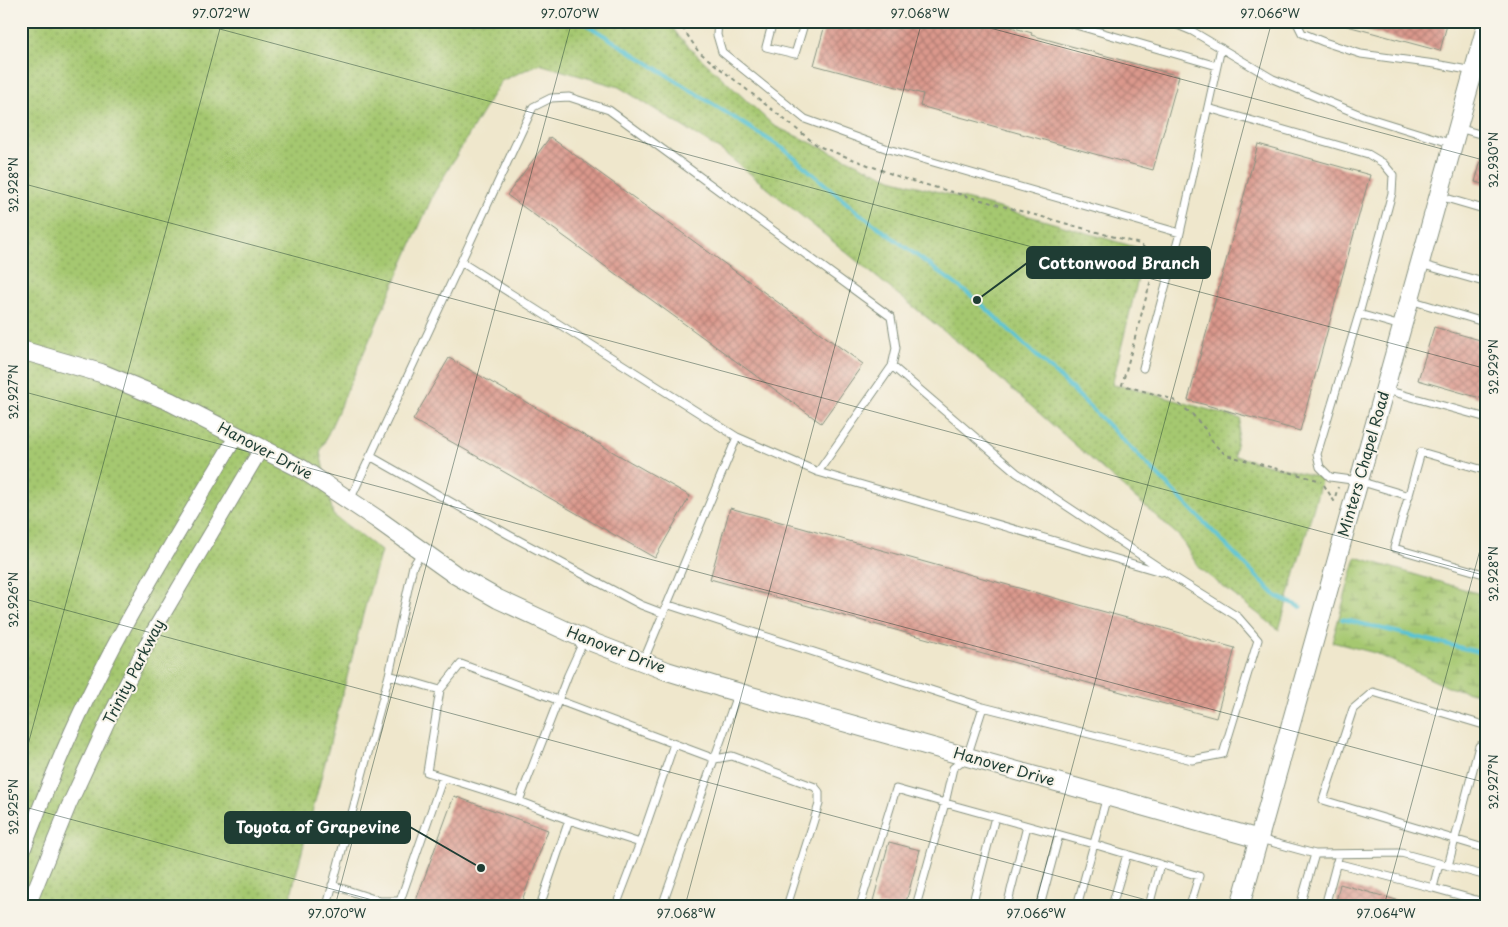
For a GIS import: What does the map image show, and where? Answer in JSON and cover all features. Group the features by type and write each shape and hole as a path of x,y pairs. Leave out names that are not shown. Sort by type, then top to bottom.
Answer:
{"street":[{"name":"Minters Chapel Road","path":"1240,906 1473,71 1484,45 1487,23"},
{"name":"Hanover Drive","path":"21,350 101,373 169,401 237,435 302,469 350,500 454,574 498,598 584,639 643,662 738,692 1259,839"},
{"name":"Trinity Parkway","path":"21,856 48,784 87,698 147,586 237,435"},
{"name":"Trinity Parkway","path":"28,906 69,805 122,692 154,630 261,449"}],"lane":[{"path":"718,21 718,35 722,52 805,119 888,149 1180,233"},
{"path":"773,21 766,47 795,54 805,21"},
{"path":"1168,21 1192,31 1273,79 1354,112 1455,136 1487,136"},
{"path":"1296,21 1302,33 1361,54 1473,71"},
{"path":"1064,22 1217,66"},
{"path":"1143,368 1180,233 1221,48"},
{"path":"350,500 533,107 551,98 569,97 609,110 891,317 896,348 892,366 818,472"},
{"path":"1208,108 1368,154 1383,163 1393,175 1392,193 1359,314 1317,454 1320,467 1330,477 1359,481 1409,496"},
{"path":"1439,196 1487,210"},
{"path":"461,262 737,437 818,472 1168,574"},
{"path":"1419,264 1487,283"},
{"path":"1410,300 1487,323"},
{"path":"1359,314 1402,326"},
{"path":"666,604 984,707 1192,760 1223,754 1258,640 1238,617 1168,574 1017,473 892,366"},
{"path":"1384,389 1487,418"},
{"path":"643,662 737,437"},
{"path":"1487,471 1421,452 1394,548 1487,575"},
{"path":"370,456 509,535 641,605 662,613"},
{"path":"327,906 389,675 413,566 422,552"},
{"path":"519,801 584,639"},
{"path":"640,843 569,820 519,801 427,772 440,690 461,664 674,744 715,758 732,756 815,786 819,792 818,804 787,906"},
{"path":"389,675 440,690"},
{"path":"662,906 738,692"},
{"path":"1487,726 1373,692 1353,709 1323,800 1487,849"},
{"path":"916,906 953,768 967,756 984,707"},
{"path":"1448,866 1479,746 1487,743"},
{"path":"616,906 674,744"},
{"path":"332,885 380,901 400,901 443,777"},
{"path":"860,906 896,789 1094,844 1199,876 1190,906"},
{"path":"1077,906 1107,796"},
{"path":"972,906 995,817"},
{"path":"540,906 569,820"},
{"path":"1007,906 1027,826"},
{"path":"1040,906 1059,835"},
{"path":"1259,839 1315,854 1401,854 1487,876"},
{"path":"1112,906 1127,854"},
{"path":"1300,906 1315,854"},
{"path":"1325,906 1339,854"},
{"path":"1336,863 1487,904"},
{"path":"1149,906 1160,864"},
{"path":"1433,888 1439,864"}],"path":[{"path":"678,21 698,51 818,146 905,179 1140,244 1148,251 1153,262 1152,276 1122,385 1172,398 1192,414 1205,429 1214,444 1226,455 1318,480 1326,487 1334,501 1340,478"}],"green space":[{"path":"21,21 668,21 694,52 774,126 891,179 1145,250 1112,385 1129,387 1241,419 1234,456 1322,478 1279,630 1199,568 1180,537 965,348 722,151 619,87 539,64 501,81 434,193 320,452 333,515 381,551 288,906 21,906"},
{"path":"1356,557 1487,596 1487,696 1448,687 1375,653 1332,642"}],"building":[{"path":"826,21 975,21 987,24 990,21 1032,33 1031,35 1179,76 1153,170 920,106 923,94 814,65"},
{"path":"1341,21 1448,21 1440,51 1340,24"},
{"path":"550,137 863,364 821,423 507,195"},
{"path":"1258,144 1370,175 1300,431 1188,400"},
{"path":"1484,150 1487,151 1487,185 1475,182"},
{"path":"1434,327 1487,342 1487,400 1418,380"},
{"path":"449,358 690,496 655,558 413,420"},
{"path":"730,508 1235,648 1216,718 710,579"},
{"path":"454,796 548,830 520,906 414,906"},
{"path":"889,842 920,850 905,906 877,906 878,902 873,901"},
{"path":"1340,884 1407,903 1407,906 1335,906"}],"waterway":[{"path":"581,21 785,150 855,210 977,300 1072,389 1277,597 1301,607"},
{"path":"1342,619 1487,654"}],"place":[{"name":"Cottonwood Branch","path":"977,300"},
{"name":"Toyota of Grapevine","path":"481,868"}]}
